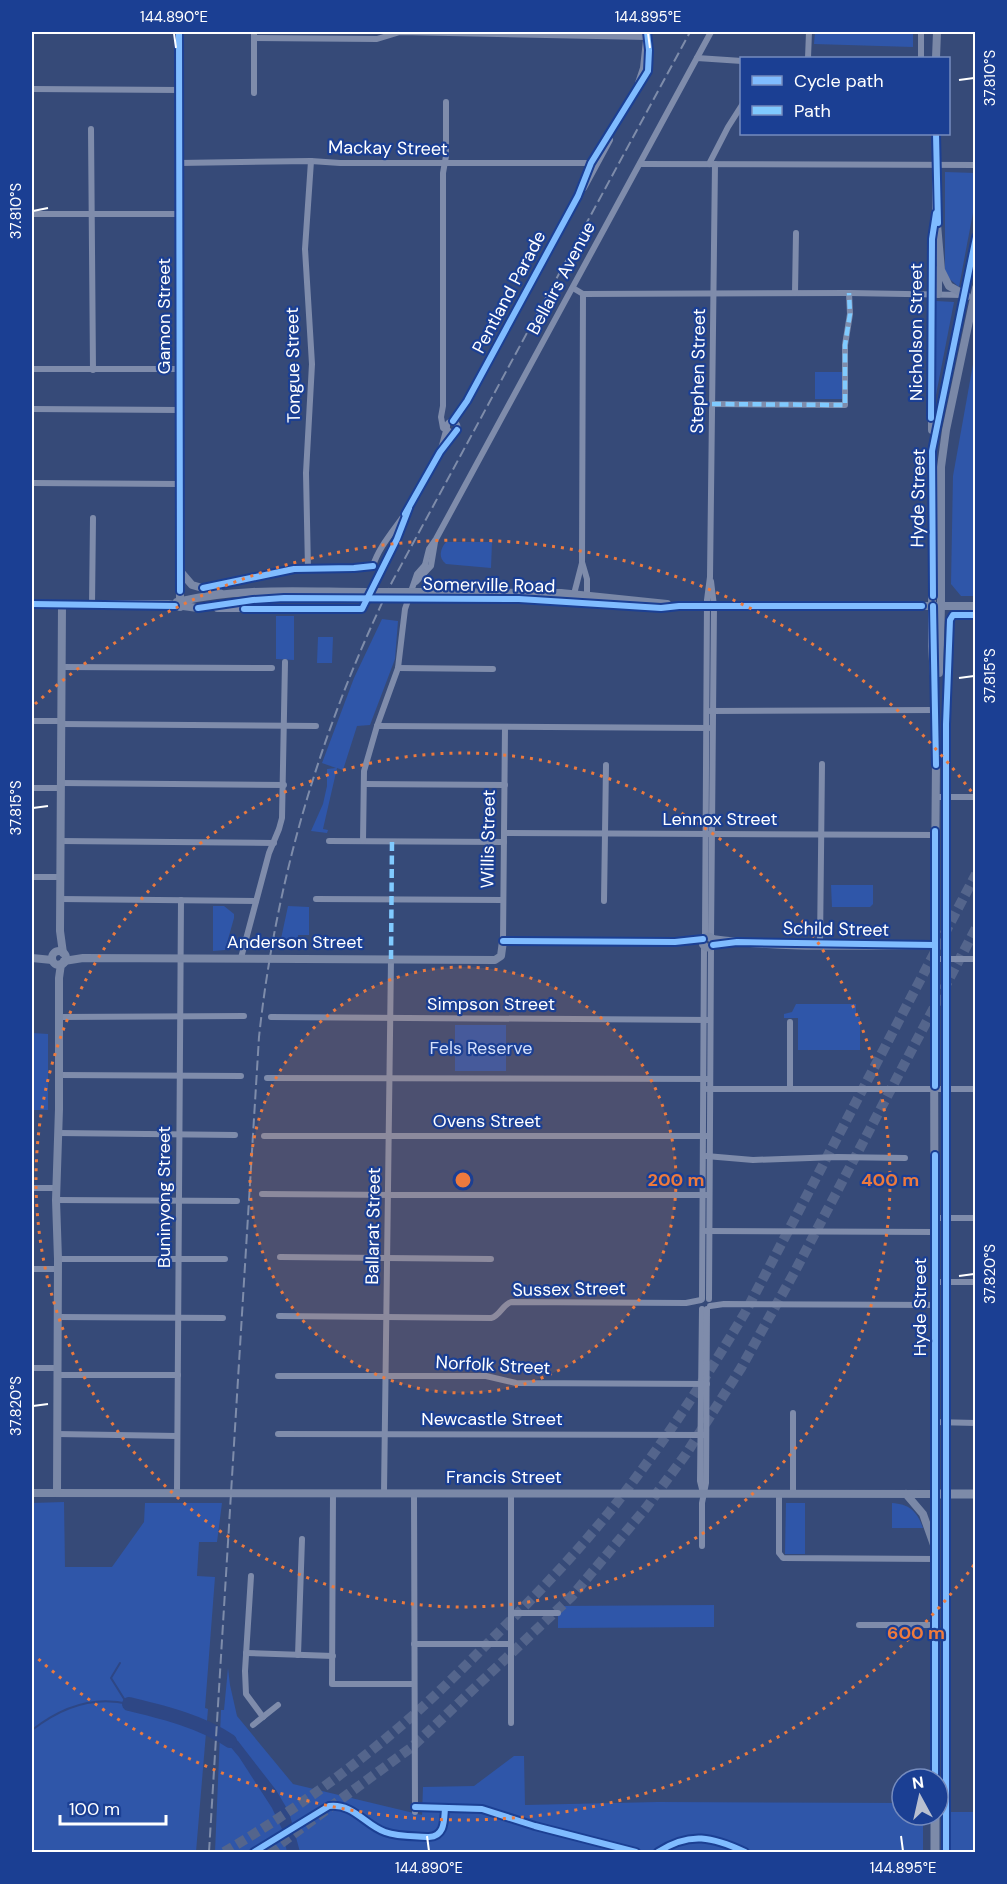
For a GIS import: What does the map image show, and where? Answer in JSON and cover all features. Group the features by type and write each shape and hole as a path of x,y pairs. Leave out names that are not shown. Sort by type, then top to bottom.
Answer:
{"main road":[{"name":"Francis Street","path":"935,1494 975,1494"},
{"name":"Hyde Street","path":"935,1494 935,1767"},
{"path":"935,1827 935,1852"}],"street":[{"name":"Gamon Street","path":"179,32 180,604"},
{"path":"254,93 254,35 377,39 400,32 646,34"},
{"name":"Bellairs Avenue","path":"363,841 364,771 376,726 398,668 403,616 416,592 417,573 428,566 429,549 711,32"},
{"path":"808,57 809,32"},
{"path":"921,32 921,57"},
{"path":"936,32 936,57"},
{"name":"Pentland Parade","path":"373,566 409,508 451,427 586,185 594,163 606,149 633,94 649,69 646,34"},
{"path":"697,58 740,61"},
{"path":"32,89 179,90"},
{"path":"446,102 443,173 443,406 441,423 451,427"},
{"name":"Stephen Street","path":"702,1546 703,1494 700,1481 705,1304 714,293 712,164 728,127 740,107"},
{"path":"91,129 93,370"},
{"name":"Nicholson Street","path":"936,135 936,213 940,266 950,288 963,295"},
{"name":"Mackay Street","path":"179,163 311,161 445,164 594,163"},
{"name":"Tongue Street","path":"308,569 306,473 312,364 305,249 311,161"},
{"path":"639,164 975,165"},
{"name":"Nicholson Street","path":"932,452 934,294 932,239 936,213"},
{"path":"32,214 179,214"},
{"path":"795,293 796,233"},
{"name":"Hyde Street","path":"937,606 932,452 975,237"},
{"path":"934,294 939,249"},
{"path":"573,288 583,294 963,295 975,293"},
{"path":"712,404 845,405 845,345 850,314 849,293"},
{"name":"Hyde Street","path":"935,1494 936,797 935,691 932,646 937,606 942,454 975,293"},
{"path":"582,562 574,594 579,603 586,595 587,583 582,562 583,294"},
{"path":"32,369 179,369"},
{"path":"443,406 451,427"},
{"path":"32,409 179,410"},
{"name":"Pentland Parade","path":"440,452 451,427"},
{"path":"32,483 179,483"},
{"name":"Pentland Parade","path":"359,610 365,606 409,508"},
{"path":"92,605 93,518"},
{"path":"203,588 288,570 373,566 380,573"},
{"path":"180,571 192,585 228,594"},
{"path":"576,583 587,583"},
{"name":"Somerville Road","path":"32,604 180,604 228,594 262,592 366,595"},
{"name":"Somerville Road","path":"416,592 648,608 679,606 975,606"},
{"name":"Somerville Road","path":"198,608 266,598 416,592 574,594 679,606"},
{"name":"Somerville Road","path":"180,604 198,608 359,610"},
{"path":"57,1493 56,1188 60,1017 62,605"},
{"path":"241,958 269,853 282,818 285,665"},
{"path":"62,667 272,668"},
{"path":"398,668 494,669"},
{"path":"710,711 935,710"},
{"path":"32,721 316,726"},
{"path":"376,726 710,728"},
{"name":"Willis Street","path":"502,952 505,727"},
{"path":"819,945 822,764"},
{"path":"604,901 606,765"},
{"path":"364,784 505,785"},
{"path":"32,788 284,785"},
{"path":"936,797 975,797"},
{"name":"Lennox Street","path":"504,833 935,835"},
{"path":"60,841 274,843"},
{"path":"329,841 504,843"},
{"path":"32,877 60,877"},
{"path":"60,899 256,901"},
{"path":"316,899 503,900"},
{"name":"Buninyong Street","path":"177,1493 181,900"},
{"name":"Schild Street","path":"503,941 934,945"},
{"name":"Anderson Street","path":"34,958 495,960 500,958 502,952"},
{"name":"Ballarat Street","path":"384,1494 391,959"},
{"path":"934,959 975,959"},
{"path":"60,1017 244,1016"},
{"name":"Simpson Street","path":"271,1017 707,1020"},
{"path":"790,1022 790,1089"},
{"path":"59,1075 241,1076"},
{"path":"267,1078 706,1079"},
{"path":"706,1089 975,1089"},
{"path":"58,1133 235,1135"},
{"name":"Ovens Street","path":"264,1136 706,1136"},
{"path":"706,1156 753,1160 837,1157 905,1158"},
{"path":"32,1188 56,1188"},
{"path":"262,1194 706,1195"},
{"path":"56,1200 237,1201"},
{"path":"935,1218 975,1218"},
{"path":"705,1231 935,1232"},
{"path":"280,1257 491,1259"},
{"path":"58,1259 225,1259"},
{"path":"32,1269 58,1269"},
{"path":"935,1282 975,1282"},
{"name":"Sussex Street","path":"279,1316 491,1318 496,1317 505,1305 511,1302 705,1304"},
{"path":"705,1304 935,1305"},
{"path":"58,1317 223,1318"},
{"path":"32,1368 57,1372 178,1375"},
{"name":"Norfolk Street","path":"278,1376 486,1376 516,1383 704,1384"},
{"path":"793,1493 794,1413"},
{"path":"934,1422 975,1423"},
{"path":"57,1434 177,1436"},
{"name":"Newcastle Street","path":"278,1434 703,1435"},
{"name":"Francis Street","path":"32,1493 935,1494"},
{"path":"333,1493 332,1684 414,1684"},
{"path":"414,1493 415,1812"},
{"path":"511,1493 511,1723"},
{"path":"778,1493 778,1550 781,1557 935,1558"},
{"path":"906,1494 923,1514 935,1548"},
{"path":"298,1656 302,1539"},
{"path":"251,1576 246,1694 263,1718"},
{"path":"511,1613 558,1613"},
{"path":"859,1625 934,1625"},
{"path":"414,1644 511,1644"},
{"path":"246,1653 333,1656"},
{"path":"253,1725 278,1705"}],"green space":[{"path":"815,32 913,32 913,47 814,44"},
{"path":"945,172 975,173 975,202 959,287 945,275"},
{"path":"936,301 954,302 935,400"},
{"path":"975,353 975,596 961,596 951,584 953,476"},
{"path":"815,372 842,372 842,399 815,399"},
{"path":"446,542 492,542 491,568 446,564 441,553"},
{"path":"276,616 294,616 294,660 276,659"},
{"path":"382,619 398,621 395,659 370,725 357,726 343,770 337,768 323,829 328,830 327,833 311,831 323,804 327,786 327,769 336,768 322,763 354,678"},
{"path":"318,637 333,637 332,663 317,663"},
{"path":"831,885 873,885 873,904 870,907 832,907"},
{"path":"213,906 224,906 234,914 225,950 213,951"},
{"path":"288,906 309,907 309,935 298,935 298,941 291,941 291,948 279,948"},
{"path":"796,1004 856,1004 856,1017 860,1017 860,1050 798,1050 798,1018 784,1018 784,1014 792,1012"},
{"name":"Fels Reserve","path":"455,1025 506,1025 506,1071 455,1071"},
{"path":"32,1033 48,1034 48,1110 32,1110"},
{"path":"64,1502 65,1567 112,1567 144,1522 145,1503 222,1503 217,1542 199,1542 197,1576 215,1577 205,1708 208,1709 196,1852 32,1852 32,1503"},
{"path":"786,1503 805,1503 805,1554 785,1554"},
{"path":"892,1503 912,1510 923,1528 892,1528"},
{"path":"714,1605 714,1627 558,1628 558,1606"},
{"path":"228,1668 237,1716 293,1784 422,1815 423,1787 474,1786 514,1756 524,1756 525,1805 658,1802 890,1803 890,1827 923,1827 923,1852 215,1852 221,1710 224,1710"},
{"path":"950,1812 975,1812 975,1852 946,1852 946,1827 950,1827"}],"shaded area":[{"path":"216,1725 238,1741 276,1790 289,1812 300,1852 287,1852 282,1829 272,1808 239,1757 228,1744 216,1737"}],"waterway":[{"path":"120,1663 111,1678 126,1702"},
{"path":"32,1730 54,1715 77,1705 102,1701 129,1704"},
{"path":"129,1704 194,1723 230,1741"}],"tunnel":[{"path":"224,1852 316,1793 415,1714 548,1582 622,1496 687,1406 746,1311 976,874"},
{"path":"269,1852 412,1747 572,1596 646,1508 686,1454 741,1368 794,1273 976,928"}],"railway":[{"path":"209,1852 259,1037 277,919 290,861 324,747 344,691 392,582 690,32"}],"marked path":[{"path":"712,404 845,405 845,345 850,314 849,293"},
{"path":"391,959 392,841"}],"cycle path":[{"path":"179,32 180,591"},
{"path":"453,421 467,401 578,196 591,163 648,71 647,32"},
{"path":"936,135 938,223"},
{"path":"931,418 932,239 936,213"},
{"path":"933,596 932,451 976,237"},
{"path":"405,514 440,452 457,430"},
{"path":"244,609 362,609 397,539 409,508"},
{"path":"203,588 294,569 373,566"},
{"path":"198,608 284,598 519,599 661,608 679,606 922,606"},
{"path":"32,604 175,606"},
{"path":"933,606 936,765"},
{"path":"946,1852 946,724 950,620 953,615 976,615"},
{"path":"935,831 935,1086"},
{"path":"503,941 675,942 703,939"},
{"path":"713,945 737,942 934,945"},
{"path":"935,1155 935,1767"},
{"path":"254,1852 329,1806 352,1811 378,1829 390,1834 429,1837 441,1831 445,1808"},
{"path":"415,1807 482,1809 535,1826 636,1852"},
{"path":"658,1852 681,1841 702,1838 745,1852"}]}
